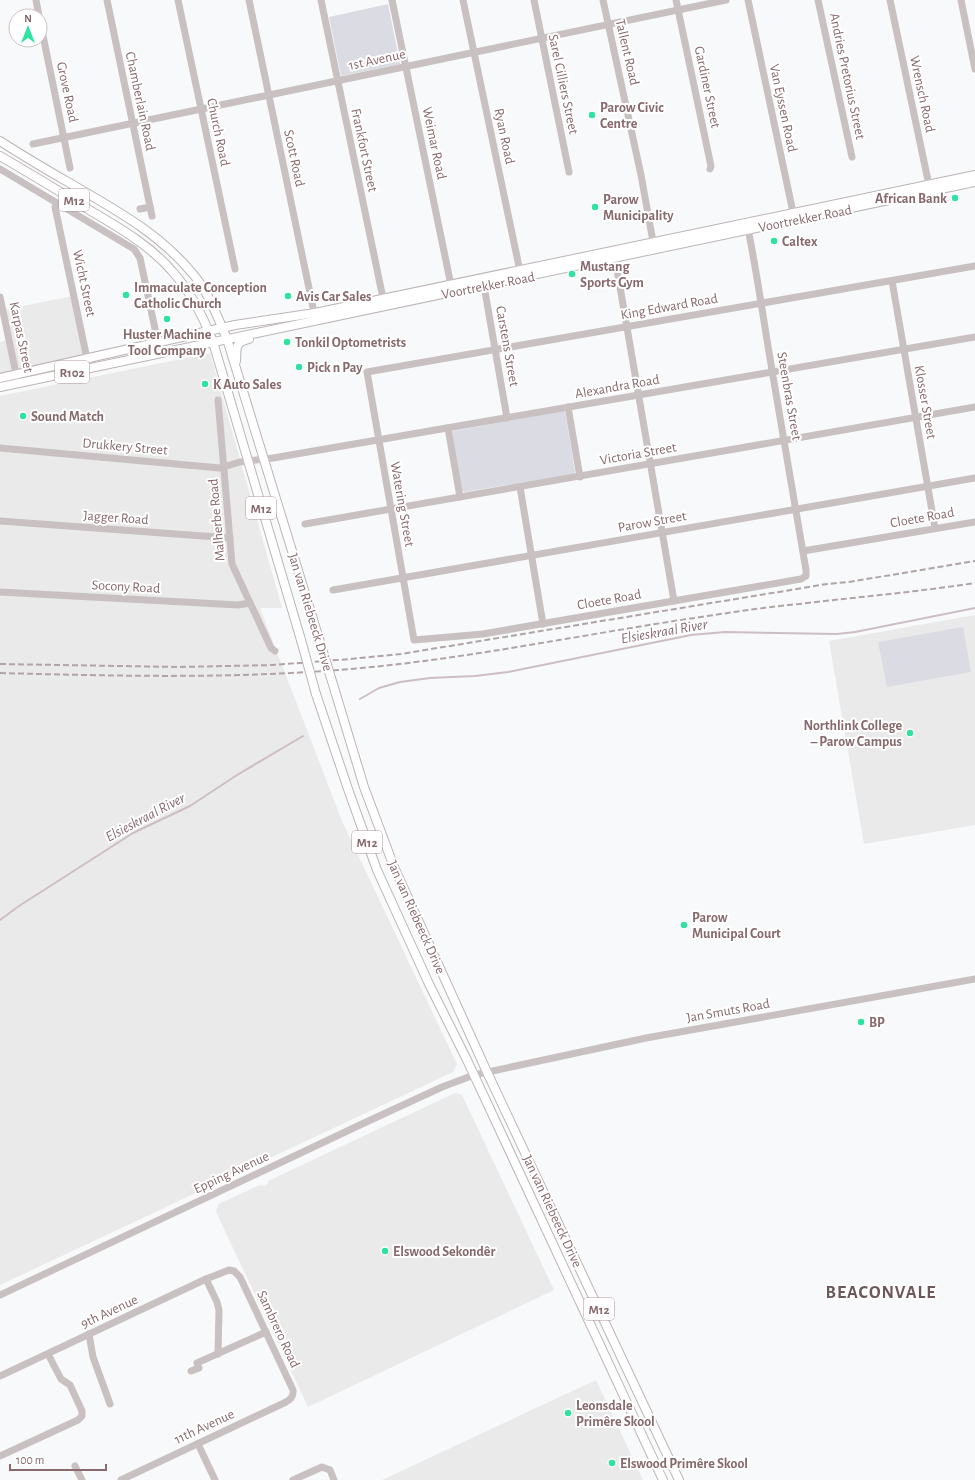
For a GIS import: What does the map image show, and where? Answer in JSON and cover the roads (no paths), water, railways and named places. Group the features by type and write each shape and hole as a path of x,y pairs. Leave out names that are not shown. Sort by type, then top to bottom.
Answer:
{"main road":[{"name":"M12","path":"0,141 118,210 146,229 193,274 210,301 222,328"},
{"name":"M12","path":"0,156 114,224 158,257 172,270 192,297 209,332"},
{"name":"Voortrekker Road","path":"930,189 975,176"},
{"name":"Voortrekker Road","path":"0,378 17,379 89,368 278,328 315,317 384,302 521,275 614,254 654,247 748,226 930,189 975,182"},
{"name":"Voortrekker Road","path":"0,387 17,379 87,359 158,344 222,328 258,321 315,317"},
{"name":"Jan van Riebeeck Drive","path":"222,328 236,368 364,787 394,867 487,1072 679,1480"},
{"path":"236,368 236,348 240,342 264,335 278,328"},
{"name":"Jan van Riebeeck Drive","path":"209,332 316,694 377,870 429,984 474,1075 663,1480"}],"street":[{"name":"Chamberlain Road","path":"106,0 152,216"},
{"name":"Church Road","path":"178,0 236,269"},
{"name":"Scott Road","path":"249,0 315,317"},
{"name":"Frankfort Street","path":"321,0 384,302"},
{"name":"Weimar Road","path":"392,0 452,288"},
{"name":"Ryan Road","path":"463,0 521,275"},
{"name":"Sarel Cilliers Street","path":"534,0 569,172"},
{"name":"Tallent Road","path":"603,0 640,170 654,247"},
{"name":"Gardiner Street","path":"676,0 708,150 711,166 710,169"},
{"name":"1st Avenue","path":"33,144 726,0"},
{"name":"Van Eyssen Road","path":"748,0 794,217"},
{"name":"Andries Pretorius Street","path":"818,0 852,157"},
{"name":"Wrensch Road","path":"890,0 930,189"},
{"path":"961,0 975,68"},
{"name":"Grove Road","path":"46,48 70,168"},
{"path":"0,169 134,249 140,258 158,344"},
{"name":"Wicht Street","path":"57,203 55,207 89,368"},
{"path":"140,209 150,207"},
{"name":"Steenbras Street","path":"748,226 806,574"},
{"path":"614,254 674,601"},
{"name":"King Edward Road","path":"367,372 975,266"},
{"name":"Klosser Street","path":"892,281 935,528"},
{"name":"Carstens Street","path":"484,282 507,418"},
{"name":"Karpas Street","path":"0,297 17,379"},
{"name":"Alexandra Road","path":"247,461 379,440 975,337"},
{"name":"Watering Street","path":"367,372 414,640"},
{"name":"Malherbe Road","path":"218,400 232,564 271,648 275,651"},
{"path":"568,407 580,477"},
{"name":"Victoria Street","path":"305,524 975,407"},
{"path":"448,428 460,497"},
{"name":"Drukkery Street","path":"0,448 220,468 247,461"},
{"name":"Parow Street","path":"333,590 975,478"},
{"path":"520,487 543,624"},
{"name":"Jagger Road","path":"0,521 230,538"},
{"name":"Cloete Road","path":"803,551 975,522"},
{"name":"Cloete Road","path":"414,640 483,634 543,624 801,579 806,574"},
{"name":"Socony Road","path":"0,592 238,605 250,603"},
{"name":"Jan Smuts Road","path":"474,1075 646,1038 975,979"},
{"name":"Epping Avenue","path":"0,1295 377,1117 442,1087 474,1075"},
{"name":"9th Avenue","path":"0,1376 206,1279 229,1270"},
{"name":"Sambrero Road","path":"229,1270 234,1271 240,1277 293,1390 291,1400 284,1403"},
{"path":"206,1279 217,1302 219,1310 218,1354"},
{"path":"190,1372 199,1368 197,1363 266,1332"},
{"path":"89,1334 94,1357 110,1404"},
{"path":"0,1456 78,1420 82,1416 82,1411 72,1388 61,1379 48,1354"},
{"name":"11th Avenue","path":"121,1480 136,1477 198,1444 284,1403"},
{"path":"198,1444 215,1480"},
{"path":"75,1466 82,1480"},
{"path":"293,1480 322,1467 330,1470 334,1480"}],"waterway":[{"name":"Elsieskraal River","path":"360,699 379,688 400,682 430,678 475,676 508,672 691,635 725,632 837,634 855,632 975,608"},
{"name":"Elsieskraal River","path":"0,920 19,906 133,833 190,806 237,775 303,736"}],"railway":[{"path":"0,664 179,667 273,665 401,654 975,561"},
{"path":"0,673 175,676 306,672 394,665 482,653 750,610 975,583"}],"place":[{"name":"Parow Civic Centre","path":"592,115"},
{"name":"African Bank","path":"955,198"},
{"name":"Parow Municipality","path":"595,207"},
{"name":"Caltex","path":"774,241"},
{"name":"Mustang Sports Gym","path":"572,274"},
{"name":"Immaculate Conception Catholic Church","path":"126,295"},
{"name":"Avis Car Sales","path":"288,296"},
{"name":"Huster Machine Tool Company","path":"167,319"},
{"name":"Tonkil Optometrists","path":"287,342"},
{"name":"Pick n Pay","path":"299,367"},
{"name":"K Auto Sales","path":"205,384"},
{"name":"Sound Match","path":"23,416"},
{"name":"Northlink College – Parow Campus","path":"910,733"},
{"name":"Parow Municipal Court","path":"684,925"},
{"name":"BP","path":"861,1022"},
{"name":"Elswood Sekondêr","path":"385,1251"},
{"name":"Leonsdale Primêre Skool","path":"568,1413"},
{"name":"Elswood Primêre Skool","path":"612,1463"}],"district":[{"name":"BEACONVALE","path":"881,1292"}]}
